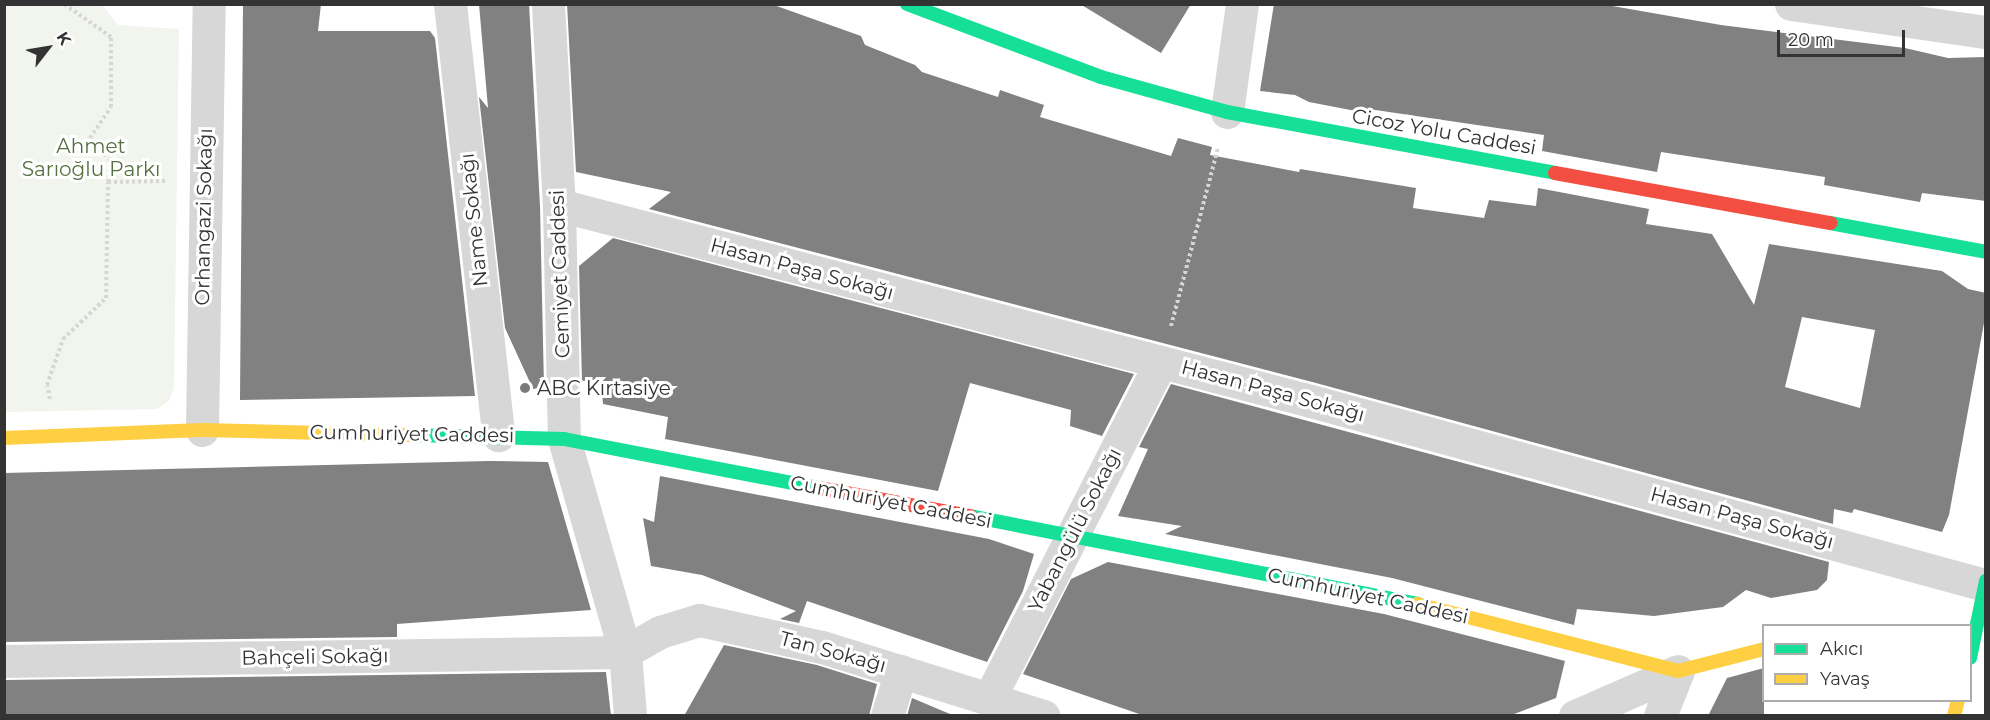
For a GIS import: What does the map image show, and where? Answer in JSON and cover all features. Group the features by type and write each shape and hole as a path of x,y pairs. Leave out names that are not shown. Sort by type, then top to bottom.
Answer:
{"street":[{"name":"Orhangazi Sokağı","path":"202,430 204,180 209,4"},
{"name":"Name Sokağı","path":"450,4 498,435"},
{"name":"Cemiyet Caddesi","path":"548,4 559,205 564,439 625,652 630,716"},
{"name":"Cicoz Yolu Caddesi","path":"907,4 1101,77 1227,112 1986,252"},
{"path":"1227,112 1242,4"},
{"path":"1791,4 1986,32"},
{"name":"Hasan Paşa Sokağı","path":"559,205 1161,362 1985,583"},
{"name":"Yabangülü Sokağı","path":"989,699 1161,362"},
{"name":"Cumhuriyet Caddesi","path":"4,438 202,430 498,435 564,439 1388,596 1678,671 1762,650"},
{"path":"1972,653 1985,583"},
{"name":"Tan Sokağı","path":"625,652 660,632 699,620 822,647 1042,716"},
{"name":"Bahçeli Sokağı","path":"4,661 625,652"},
{"path":"887,716 901,671"},
{"path":"1575,716 1678,671"},
{"path":"1660,716 1678,671"}],"path":[{"path":"58,435 47,385 63,339 106,298 108,182 114,165 90,138 111,107 111,37 64,4"},
{"path":"1161,362 1227,112"},
{"path":"108,182 204,180"}],"green space":[{"name":"Ahmet Sarıoğlu Parkı","path":"4,5 102,5 118,25 179,29 174,388 169,401 157,409 5,412"}],"building":[{"path":"243,4 321,4 318,31 430,31 435,38 475,396 240,400"},
{"path":"479,4 529,4 540,206 544,387 533,389 505,328 479,97 488,108"},
{"path":"567,4 771,4 861,36 865,45 915,65 922,72 998,97 1000,90 1044,105 1040,117 1171,156 1178,138 1212,147 1210,155 1299,172 1300,169 1416,188 1413,208 1484,218 1489,200 1536,206 1538,188 1649,209 1646,224 1712,234 1754,305 1769,244 1942,271 1968,289 1986,293 1986,312 1949,515 1942,532 1854,509 1852,513 1834,509 1833,524 1316,383 649,209 671,192 576,172","holes":["1802,317 1875,330 1860,408 1785,387"]},
{"path":"1080,4 1191,4 1161,53"},
{"path":"1274,4 1601,4 1721,25 1905,48 1948,58 1986,57 1986,201 1922,193 1920,202 1824,185 1825,177 1661,152 1657,172 1542,151 1544,135 1362,108 1361,112 1309,102 1295,95 1260,91"},
{"path":"613,238 1134,374 1102,436 1070,426 1071,410 970,383 938,491 665,439 668,417 603,404 601,379 582,381 579,266"},
{"path":"1171,384 1829,562 1827,580 1817,590 1771,598 1746,590 1723,607 1654,616 1577,609 1574,625 1392,578 1165,534 1182,526 1118,516 1148,449 1139,447"},
{"path":"489,461 548,462 591,610 397,624 397,637 4,642 4,473"},
{"path":"660,476 989,539 1034,554 1023,591 987,662 807,601 799,623 780,619 796,611 702,575 651,566 643,518 654,522"},
{"path":"1108,562 1384,614 1565,661 1556,698 1509,716 1145,716 1023,674 1071,579"},
{"path":"724,645 817,665 877,684 869,716 684,716"},
{"path":"1762,669 1764,716 1708,716 1727,678"},
{"path":"606,672 611,716 4,716 4,680"},
{"path":"912,698 950,714 950,716 907,716"}],"traffic: fast":[{"path":"907,4 1101,77 1227,112 1555,173"},
{"path":"1830,223 1986,252"},
{"path":"412,435 564,439 819,488"},
{"path":"970,516 1417,604"},
{"path":"1972,648 1986,581"}],"traffic: slow":[{"path":"4,438 202,430 412,435"},
{"path":"1417,604 1678,671 1762,650"},
{"path":"1954,716 1958,702"}],"traffic: jam":[{"path":"1555,173 1830,223"},
{"path":"819,488 970,516"}],"place":[{"name":"ABC Kırtasiye","path":"525,388"}]}
